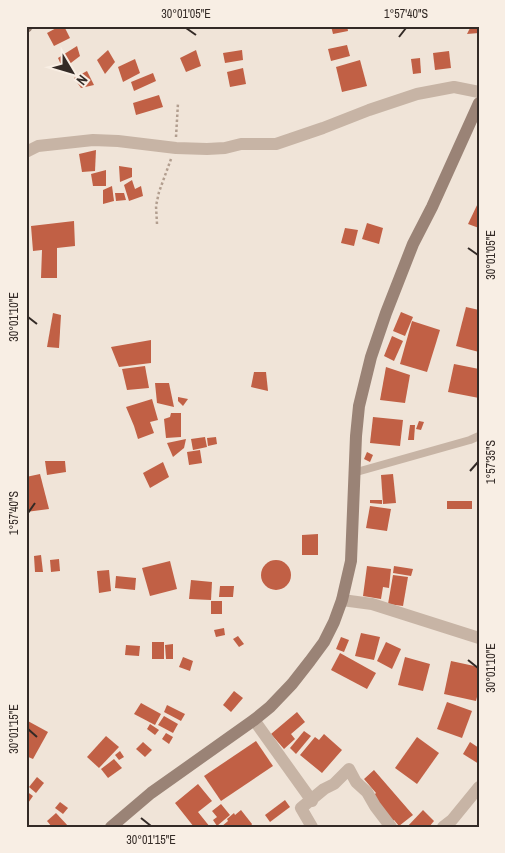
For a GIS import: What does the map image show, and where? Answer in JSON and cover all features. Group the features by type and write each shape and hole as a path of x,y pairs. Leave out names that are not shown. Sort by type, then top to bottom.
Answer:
{"main road":[{"path":"111,827 150,793 270,707 292,684 324,642 342,600 351,561 353,473 359,406 374,348 413,244 432,207 479,103"}],"street":[{"path":"26,152 38,146 93,140 207,149 225,148 241,144 276,144 417,94 454,87 479,92"},
{"path":"342,600 372,604 479,638"},
{"path":"254,720 312,801"},
{"path":"312,827 301,808 312,801 324,789 334,784 349,769 356,782 367,792 391,827"},
{"path":"443,827 452,820 479,787"}],"lane":[{"path":"353,473 479,436"}],"path":[{"path":"157,224 156,206 159,192 176,148 178,103"}],"building":[{"path":"60,26 64,26 70,38 54,46 47,33"},
{"path":"331,26 347,26 348,31 333,34"},
{"path":"471,26 479,26 479,33 467,34"},
{"path":"347,45 350,56 331,61 328,49"},
{"path":"77,46 80,56 63,69 58,58"},
{"path":"108,50 115,62 105,74 97,60"},
{"path":"196,50 201,66 186,72 180,58"},
{"path":"242,50 243,60 225,63 223,53"},
{"path":"449,51 451,68 435,70 433,53"},
{"path":"420,58 421,73 413,74 411,59"},
{"path":"135,59 140,73 123,82 118,67"},
{"path":"360,60 367,86 342,92 336,67"},
{"path":"243,68 246,84 230,87 227,72"},
{"path":"87,71 94,85 81,88 74,78"},
{"path":"153,73 156,81 134,91 131,82"},
{"path":"159,95 163,107 136,115 133,103"},
{"path":"96,150 95,171 82,172 79,154"},
{"path":"119,166 132,168 132,177 120,182"},
{"path":"106,170 106,186 93,186 91,174"},
{"path":"132,180 135,189 141,186 143,196 129,201 124,185"},
{"path":"112,186 114,201 103,204 103,190"},
{"path":"115,193 124,193 126,200 116,201"},
{"path":"479,201 479,228 468,224"},
{"path":"74,221 75,246 57,248 57,278 41,278 42,250 33,251 31,226"},
{"path":"367,223 383,228 379,244 362,239"},
{"path":"345,228 358,230 354,246 341,243"},
{"path":"466,307 479,310 479,352 456,346"},
{"path":"401,312 413,317 405,336 393,331"},
{"path":"53,313 61,315 59,348 47,347"},
{"path":"412,321 440,330 427,372 400,364"},
{"path":"392,336 403,341 394,361 384,356"},
{"path":"151,340 151,363 119,367 111,347"},
{"path":"454,364 479,369 479,398 448,392"},
{"path":"145,366 149,388 127,390 122,369"},
{"path":"386,367 410,375 405,403 380,400"},
{"path":"254,372 266,372 268,391 251,387"},
{"path":"155,383 169,383 174,407 157,403"},
{"path":"178,397 188,399 183,406 178,401"},
{"path":"152,399 158,420 150,422 154,433 138,439 126,407"},
{"path":"171,413 181,413 181,437 166,438 164,419 170,417"},
{"path":"373,417 403,420 400,446 370,443"},
{"path":"419,421 424,422 421,430 416,429"},
{"path":"410,425 415,425 414,440 408,440"},
{"path":"205,437 207,447 193,450 191,439"},
{"path":"216,437 217,444 208,446 207,438"},
{"path":"186,439 184,448 173,457 167,443"},
{"path":"200,450 202,463 189,465 187,452"},
{"path":"367,452 373,455 370,462 364,459"},
{"path":"45,461 65,461 66,472 47,475"},
{"path":"163,462 169,477 150,488 143,473"},
{"path":"40,474 49,509 26,512 26,477"},
{"path":"393,474 396,503 383,504 381,475"},
{"path":"370,500 382,500 382,504 370,503"},
{"path":"447,501 472,501 472,509 447,509"},
{"path":"370,506 391,509 387,531 366,528"},
{"path":"318,534 318,555 302,555 302,535"},
{"path":"41,555 43,572 35,572 34,556"},
{"path":"59,559 60,571 51,572 50,560"},
{"path":"276,560 287,564 291,575 287,586 276,590 265,586 261,575 265,564"},
{"path":"170,561 177,589 150,596 142,568"},
{"path":"367,566 391,569 389,588 383,587 381,599 363,596"},
{"path":"394,566 413,569 411,576 393,573"},
{"path":"109,570 111,591 99,593 97,571"},
{"path":"393,575 408,577 403,606 388,604"},
{"path":"116,576 136,578 135,590 115,588"},
{"path":"191,580 212,582 211,600 189,599"},
{"path":"220,586 234,586 233,597 219,597"},
{"path":"211,601 222,601 222,614 211,614"},
{"path":"224,628 225,635 216,637 214,630"},
{"path":"361,633 380,637 374,660 355,656"},
{"path":"238,636 244,644 239,647 233,639"},
{"path":"341,637 349,640 344,652 336,649"},
{"path":"152,642 164,642 164,659 152,659"},
{"path":"386,642 401,649 392,669 377,661"},
{"path":"173,644 173,659 166,659 165,645"},
{"path":"126,645 140,646 139,656 125,655"},
{"path":"340,653 376,673 367,689 331,670"},
{"path":"183,657 193,661 190,671 179,667"},
{"path":"405,657 430,664 423,691 398,685"},
{"path":"451,661 479,667 479,689 476,701 444,694"},
{"path":"234,691 243,698 231,712 223,705"},
{"path":"447,702 472,711 462,738 437,729"},
{"path":"141,703 161,714 155,725 134,714"},
{"path":"167,705 185,714 181,721 164,712"},
{"path":"297,712 305,722 291,734 295,739 284,749 271,734"},
{"path":"164,716 178,724 173,733 158,725"},
{"path":"26,720 48,732 33,759 26,756"},
{"path":"150,724 159,730 155,735 147,729"},
{"path":"304,731 311,736 296,754 290,748"},
{"path":"166,733 173,737 169,744 162,739"},
{"path":"324,734 342,750 322,773 300,755 315,737 319,740"},
{"path":"106,736 119,747 99,768 87,757"},
{"path":"417,737 439,753 417,784 395,768"},
{"path":"256,741 273,766 221,801 204,776"},
{"path":"143,742 152,750 145,757 136,749"},
{"path":"470,742 479,748 479,764 463,754"},
{"path":"120,751 124,757 119,760 115,755"},
{"path":"114,759 122,768 108,778 101,769"},
{"path":"374,770 413,815 399,826 394,820 390,824 373,796 376,793 364,779"},
{"path":"37,777 44,783 36,793 29,787"},
{"path":"198,784 212,801 198,812 210,827 194,827 175,803"},
{"path":"26,791 33,796 26,806"},
{"path":"285,800 290,807 270,822 265,815"},
{"path":"60,802 68,808 63,814 55,808"},
{"path":"221,804 230,815 217,826 213,820 217,817 212,811"},
{"path":"241,810 252,824 251,827 221,827 234,813 235,815"},
{"path":"423,810 434,821 429,827 407,827"},
{"path":"56,813 69,827 52,827 47,821"}]}
